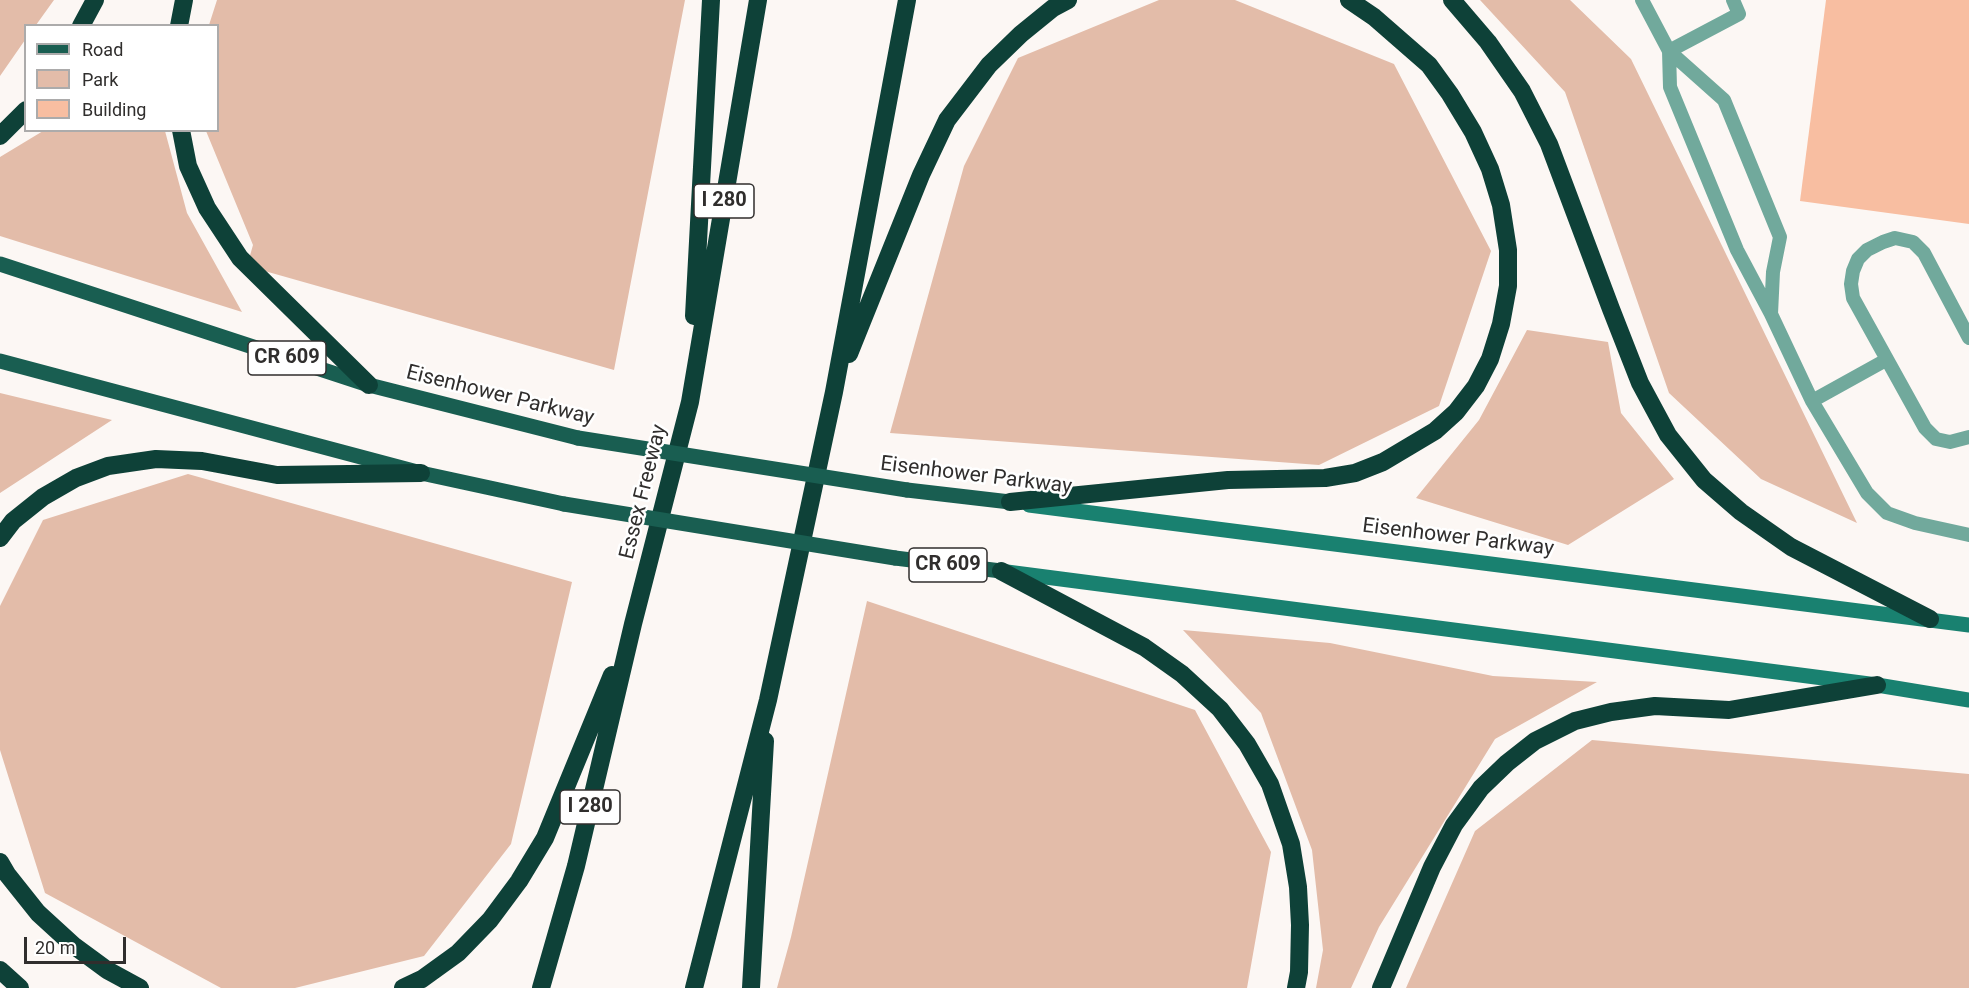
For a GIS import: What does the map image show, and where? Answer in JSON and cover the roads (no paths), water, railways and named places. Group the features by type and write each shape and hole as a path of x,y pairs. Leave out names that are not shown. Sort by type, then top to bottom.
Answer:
{"highway":[{"path":"82,24 95,0"},
{"path":"179,24 184,0"},
{"path":"690,402 711,0"},
{"name":"Essex Freeway","path":"541,988 576,866 633,624 690,402 758,0"},
{"path":"694,988 768,700 834,392 907,0"},
{"path":"834,392 921,175 947,120 997,58 1021,34 1053,8 1068,0"},
{"path":"1010,502 1228,480 1325,478 1355,473 1383,462 1435,431 1456,412 1476,386 1490,359 1501,324 1508,286 1508,250 1501,205 1490,169 1473,132 1429,65 1374,17 1349,0"},
{"path":"1452,0 1488,42 1522,91 1549,144 1640,383 1668,435 1704,480 1750,518 1791,547 1930,620"},
{"path":"0,136 24,112"},
{"path":"181,132 188,166 207,208 240,258 369,385"},
{"path":"0,538 13,521 43,497 76,478 108,466 156,459 202,461 277,475 421,473"},
{"path":"1001,571 1144,647 1182,674 1220,709 1246,744 1270,784 1291,844 1298,887 1300,925 1299,972 1296,988"},
{"path":"403,988 422,979 458,953 490,920 519,881 545,838 633,624"},
{"path":"1381,988 1432,867 1454,825 1481,788 1535,741 1575,722 1611,712 1655,706 1729,710 1877,685"},
{"path":"751,988 768,700"},
{"path":"0,862 38,913 73,945 106,970 140,988"},
{"path":"0,970 20,988"}],"main road":[{"name":"Eisenhower Parkway","path":"0,264 369,385 578,438 907,490 1010,502"},
{"name":"CR 609","path":"0,361 421,473 564,504 895,558 1001,571"}],"street":[{"name":"Eisenhower Parkway","path":"1010,502 1969,625"},
{"path":"1001,571 1877,685 1969,700"}],"lane":[{"path":"1642,0 1670,51 1724,100 1780,237 1773,272 1771,314"},
{"path":"1670,51 1739,14 1733,0"},
{"path":"1670,51 1670,87 1737,250 1771,314 1812,401 1867,493 1887,513 1915,523 1969,535"},
{"path":"1969,338 1924,253 1913,242 1895,238 1867,250 1858,259 1851,284 1853,298 1925,428 1936,439 1950,442 1969,437"},
{"path":"1812,401 1886,360"}]}
